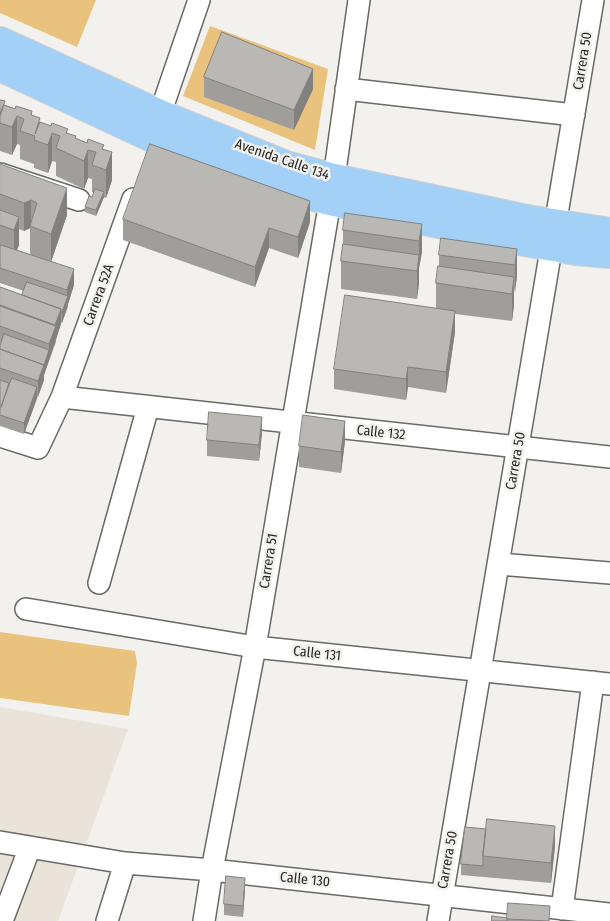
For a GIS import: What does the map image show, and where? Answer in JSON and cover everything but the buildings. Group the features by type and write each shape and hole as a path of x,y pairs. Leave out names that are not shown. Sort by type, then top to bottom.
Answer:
{"main road":[{"name":"Avenida Calle 134","path":"0,41 154,136"},
{"name":"Avenida Calle 134","path":"0,67 263,184 332,190 554,236 610,254"},
{"name":"Avenida Calle 134","path":"554,236 610,232"}],"street":[{"path":"154,136 199,0"},
{"name":"Carrera 51","path":"204,921 212,870 255,648 291,423 332,190 359,0"},
{"name":"Carrera 50","path":"438,921 593,0"},
{"path":"346,90 574,115"},
{"path":"0,174 79,200"},
{"name":"Carrera 52A","path":"0,436 38,448 62,397 139,181"},
{"name":"Calle 132","path":"62,397 610,457"},
{"path":"99,583 148,407"},
{"path":"499,564 610,573"},
{"name":"Calle 131","path":"26,608 255,648 601,683"},
{"path":"562,909 601,683"},
{"name":"Calle 130","path":"0,842 125,863 212,870 610,914"},
{"path":"2,921 30,847"},
{"path":"107,921 125,863"}],"shaded area":[{"path":"0,0 96,0 77,47 0,13"},
{"path":"210,26 328,69 315,150 183,96"},
{"path":"0,632 135,651 137,663 129,716 0,698"},
{"path":"0,707 128,729 58,921 0,921"}]}
